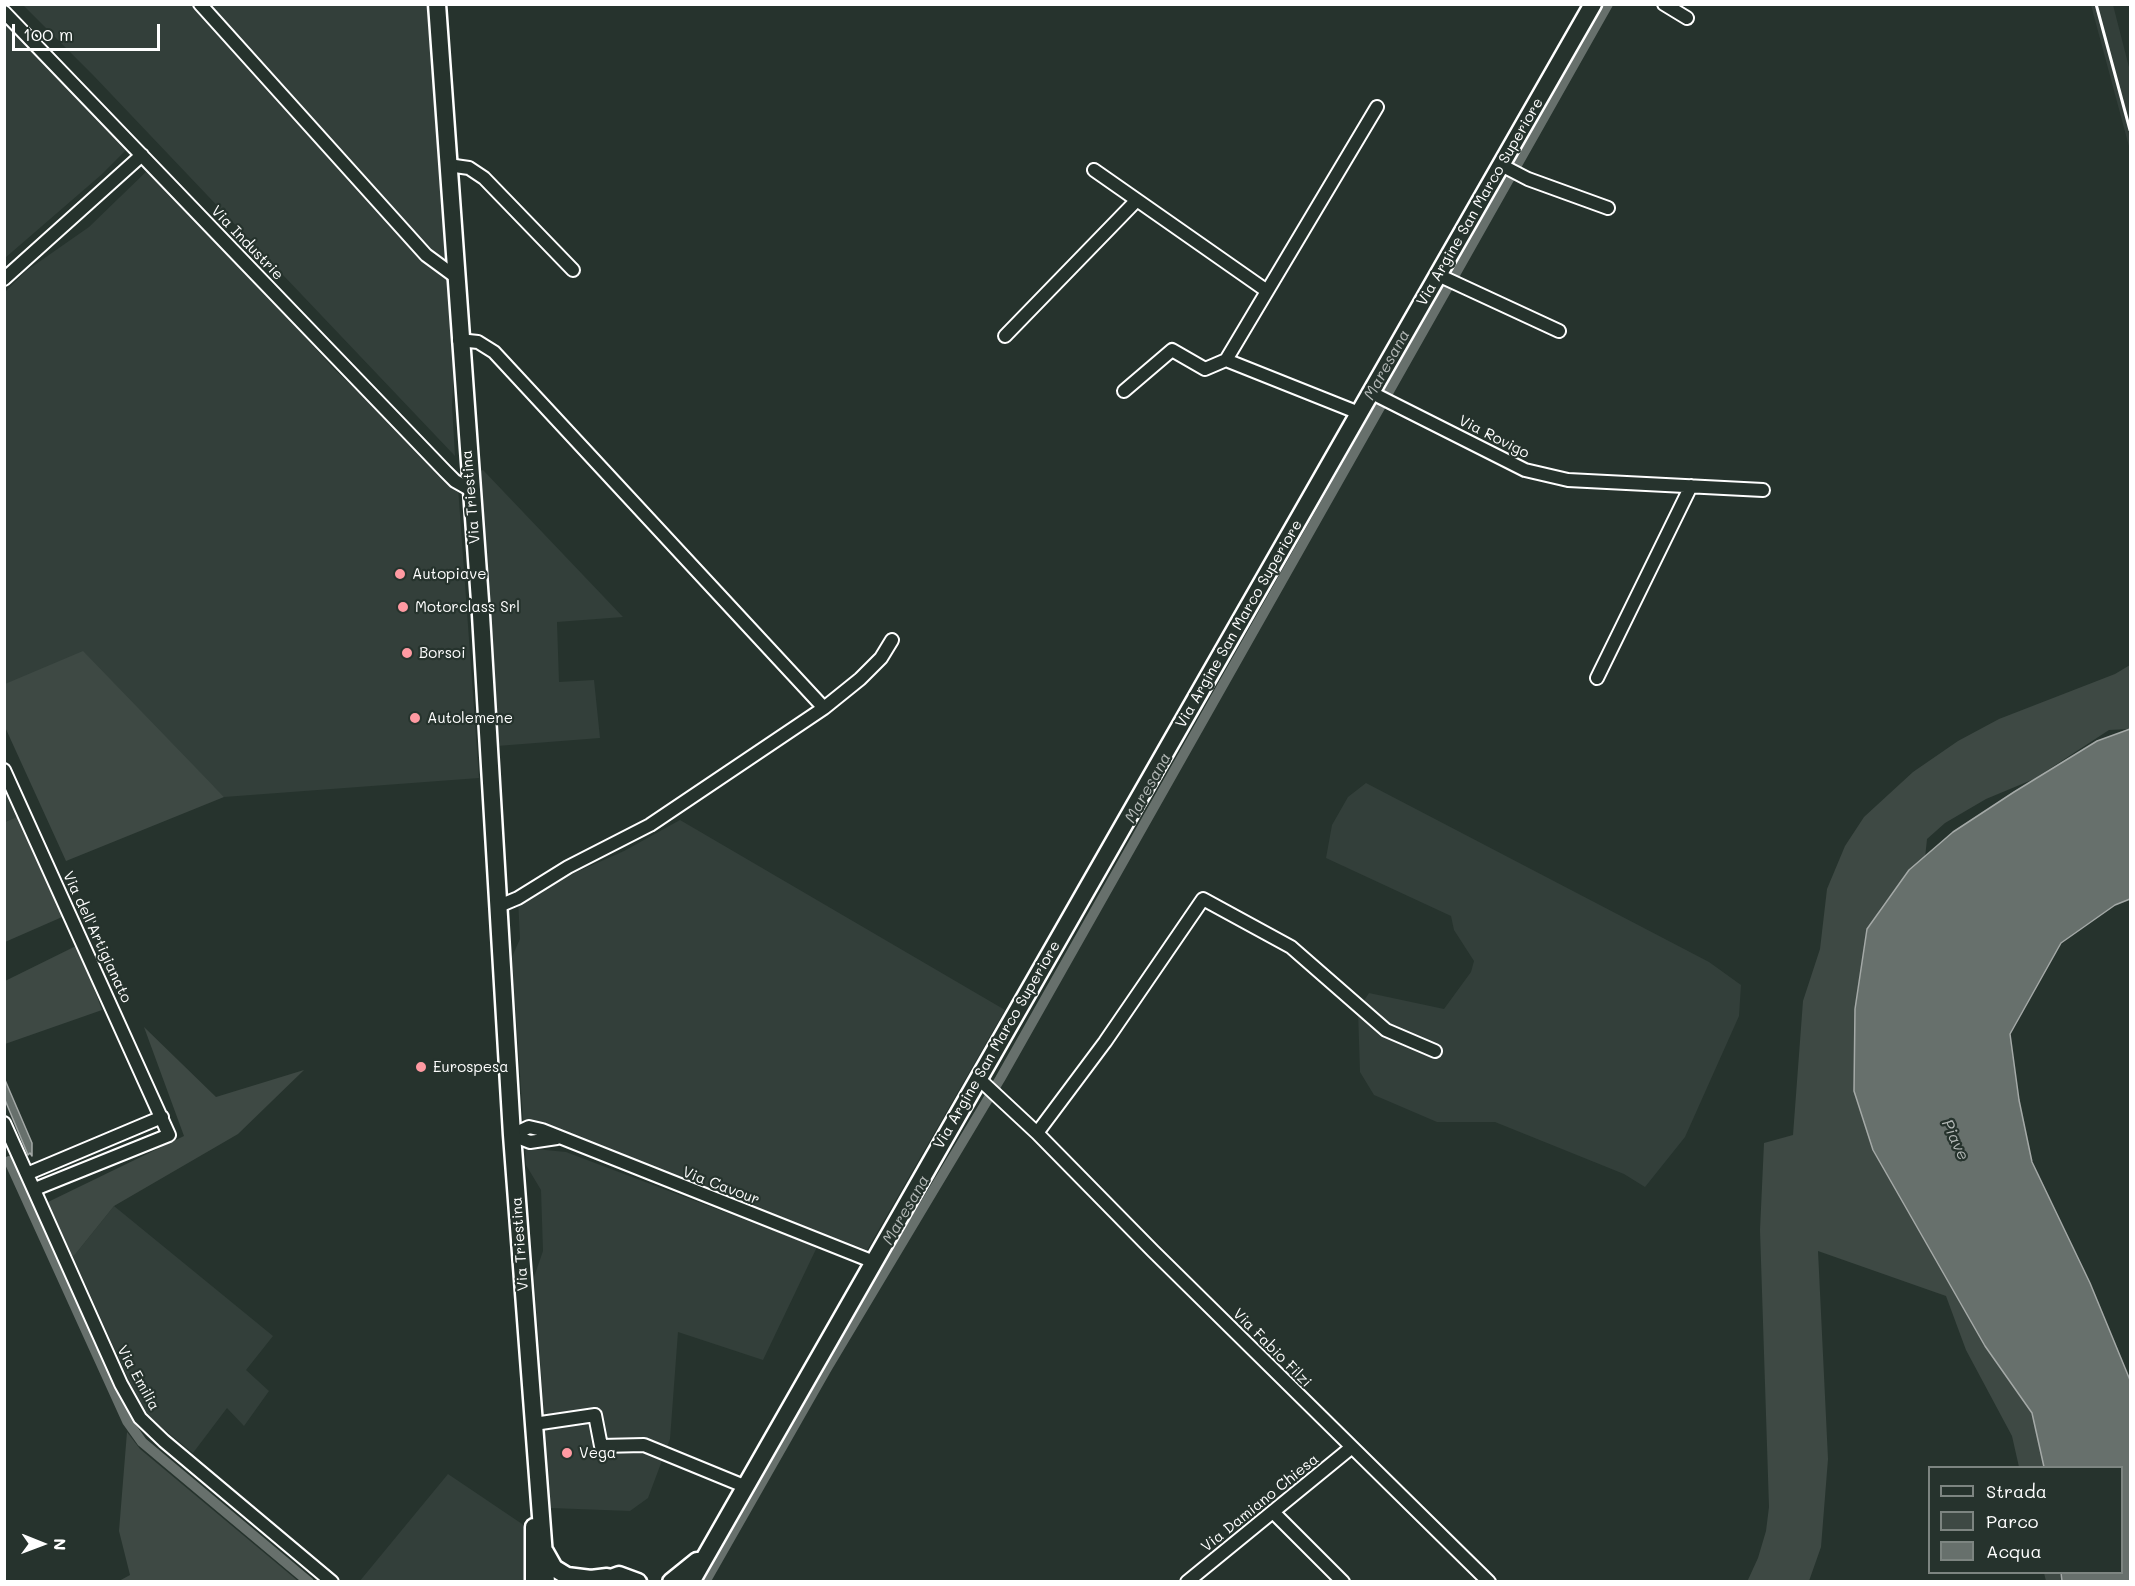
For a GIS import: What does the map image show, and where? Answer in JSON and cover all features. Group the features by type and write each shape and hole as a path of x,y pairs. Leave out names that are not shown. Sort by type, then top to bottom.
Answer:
{"street":[{"path":"200,4 426,255 456,277"},
{"name":"Via Triestina","path":"437,4 499,906 512,1134 546,1581"},
{"name":"Via Argine San Marco Superiore","path":"704,1554 981,1080 1359,413 1374,395 1504,167 1593,4"},
{"path":"1664,4 1686,18"},
{"name":"Via Industrie","path":"4,12 445,471 471,490"},
{"path":"1124,392 1172,351 1205,369 1226,360 1377,107"},
{"path":"4,279 142,154"},
{"path":"448,165 469,168 484,178 573,270"},
{"path":"1504,167 1528,179 1608,208"},
{"path":"1094,170 1267,291"},
{"path":"1005,336 1137,200"},
{"path":"1440,276 1559,331"},
{"path":"459,340 478,342 494,352 824,708"},
{"path":"1226,360 1359,413"},
{"name":"Via Rovigo","path":"1374,395 1525,470 1578,481 1763,490"},
{"path":"1597,678 1691,486"},
{"path":"499,906 518,898 560,872 650,825 824,708 860,680 881,658 892,640"},
{"name":"Via dell'Artigianato","path":"4,770 162,1117"},
{"path":"1037,1133 1105,1042 1203,899 1291,947 1386,1030 1435,1051"},
{"name":"Via Fabio Filzi","path":"981,1080 1489,1581"},
{"path":"28,1173 162,1117 169,1135 35,1189"},
{"name":"Via Emilia","path":"4,1124 14,1151 28,1173 121,1384 140,1418 164,1441 332,1581"},
{"name":"Via Cavour","path":"512,1134 530,1142 557,1138 874,1262"},
{"path":"534,1424 596,1414 601,1446 644,1444 744,1486"},
{"name":"Via Damiano Chiesa","path":"1192,1580 1352,1447"},
{"path":"534,1581 532,1555 538,1470"},
{"path":"1274,1513 1343,1581"},
{"path":"544,1551 554,1568 567,1576 603,1579 620,1575 637,1581"},
{"path":"671,1581 684,1573 704,1554"},
{"path":"690,1581 704,1554"}],"shaded area":[{"path":"23,5 427,5 454,373 452,405 455,456 93,75"},
{"path":"2091,5 2113,5 2130,71 2130,150"},
{"path":"4,14 131,145 101,175 5,258"},
{"path":"151,167 334,369 458,487 479,778 224,797 214,787 5,684 5,292 26,271 89,227"},
{"path":"483,470 623,617 557,622 559,682 594,680 600,738 497,746 477,472"},
{"path":"4,779 21,815 5,822 4,822"},
{"path":"1366,783 1709,962 1741,985 1739,1016 1685,1137 1645,1187 1624,1174 1495,1122 1437,1122 1374,1095 1360,1072 1358,1010 1369,993 1444,1009 1471,972 1474,961 1454,930 1451,916 1326,858 1332,825 1348,797"},
{"path":"680,820 1005,1010 867,1250 571,1138 524,1133 512,957 520,939 518,898 624,851"},
{"path":"525,1148 566,1152 817,1247 763,1360 678,1332 670,1439 648,1498 630,1511 551,1508 534,1277 543,1251 541,1190 526,1165"},
{"path":"114,1206 273,1336 246,1370 269,1391 244,1426 227,1408 193,1453 143,1412 73,1257"},
{"path":"448,1474 531,1530 535,1581 359,1582"}],"green space":[{"path":"83,651 224,797 66,861 5,727 5,684"},
{"path":"2130,665 2130,729 2109,730 2034,779 1986,799 1945,823 1927,839 1925,858 1913,875 1894,890 1880,909 1870,934 2032,1380 2051,1466 2019,1466 2012,1436 1966,1350 1946,1296 1818,1251 1828,1459 1821,1547 1809,1581 1747,1582 1758,1558 1766,1531 1769,1507 1760,1230 1764,1143 1793,1135 1803,1001 1820,949 1827,889 1845,846 1864,817 1913,772 1958,741 1999,719 2115,674"},
{"path":"21,815 69,914 5,942 5,822"},
{"path":"78,945 102,1010 5,1044 5,981"},
{"path":"144,1027 216,1097 304,1070 238,1134 114,1206 73,1257 48,1202 184,1136"},
{"path":"127,1432 140,1449 298,1581 119,1581 130,1575 119,1531"},
{"path":"2044,1574 2060,1574 2062,1581 2046,1581"}],"water":[{"name":"Piave","path":"2130,729 2130,899 2115,905 2061,943 2010,1034 2019,1100 2032,1162 2090,1283 2130,1380 2130,1581 2062,1581 2061,1574 2123,1574 2123,1466 2044,1466 2032,1413 1985,1346 1873,1150 1854,1091 1855,1009 1867,929 1909,870 1953,832 2097,741"},
{"path":"5,1080 32,1143 32,1156 30,1153 28,1155 5,1100"}],"waterway":[{"name":"Maresana","path":"705,1582 827,1368 1000,1079 1608,4"},
{"path":"9,1161 127,1421 142,1442 309,1582"}],"railway":[{"path":"2096,4 2130,130"}],"place":[{"name":"Autopiave","path":"400,574"},
{"name":"Motorclass Srl","path":"403,607"},
{"name":"Borsoi","path":"407,653"},
{"name":"Autolemene","path":"415,718"},
{"name":"Eurospesa","path":"421,1067"},
{"name":"Vega","path":"567,1453"}]}
